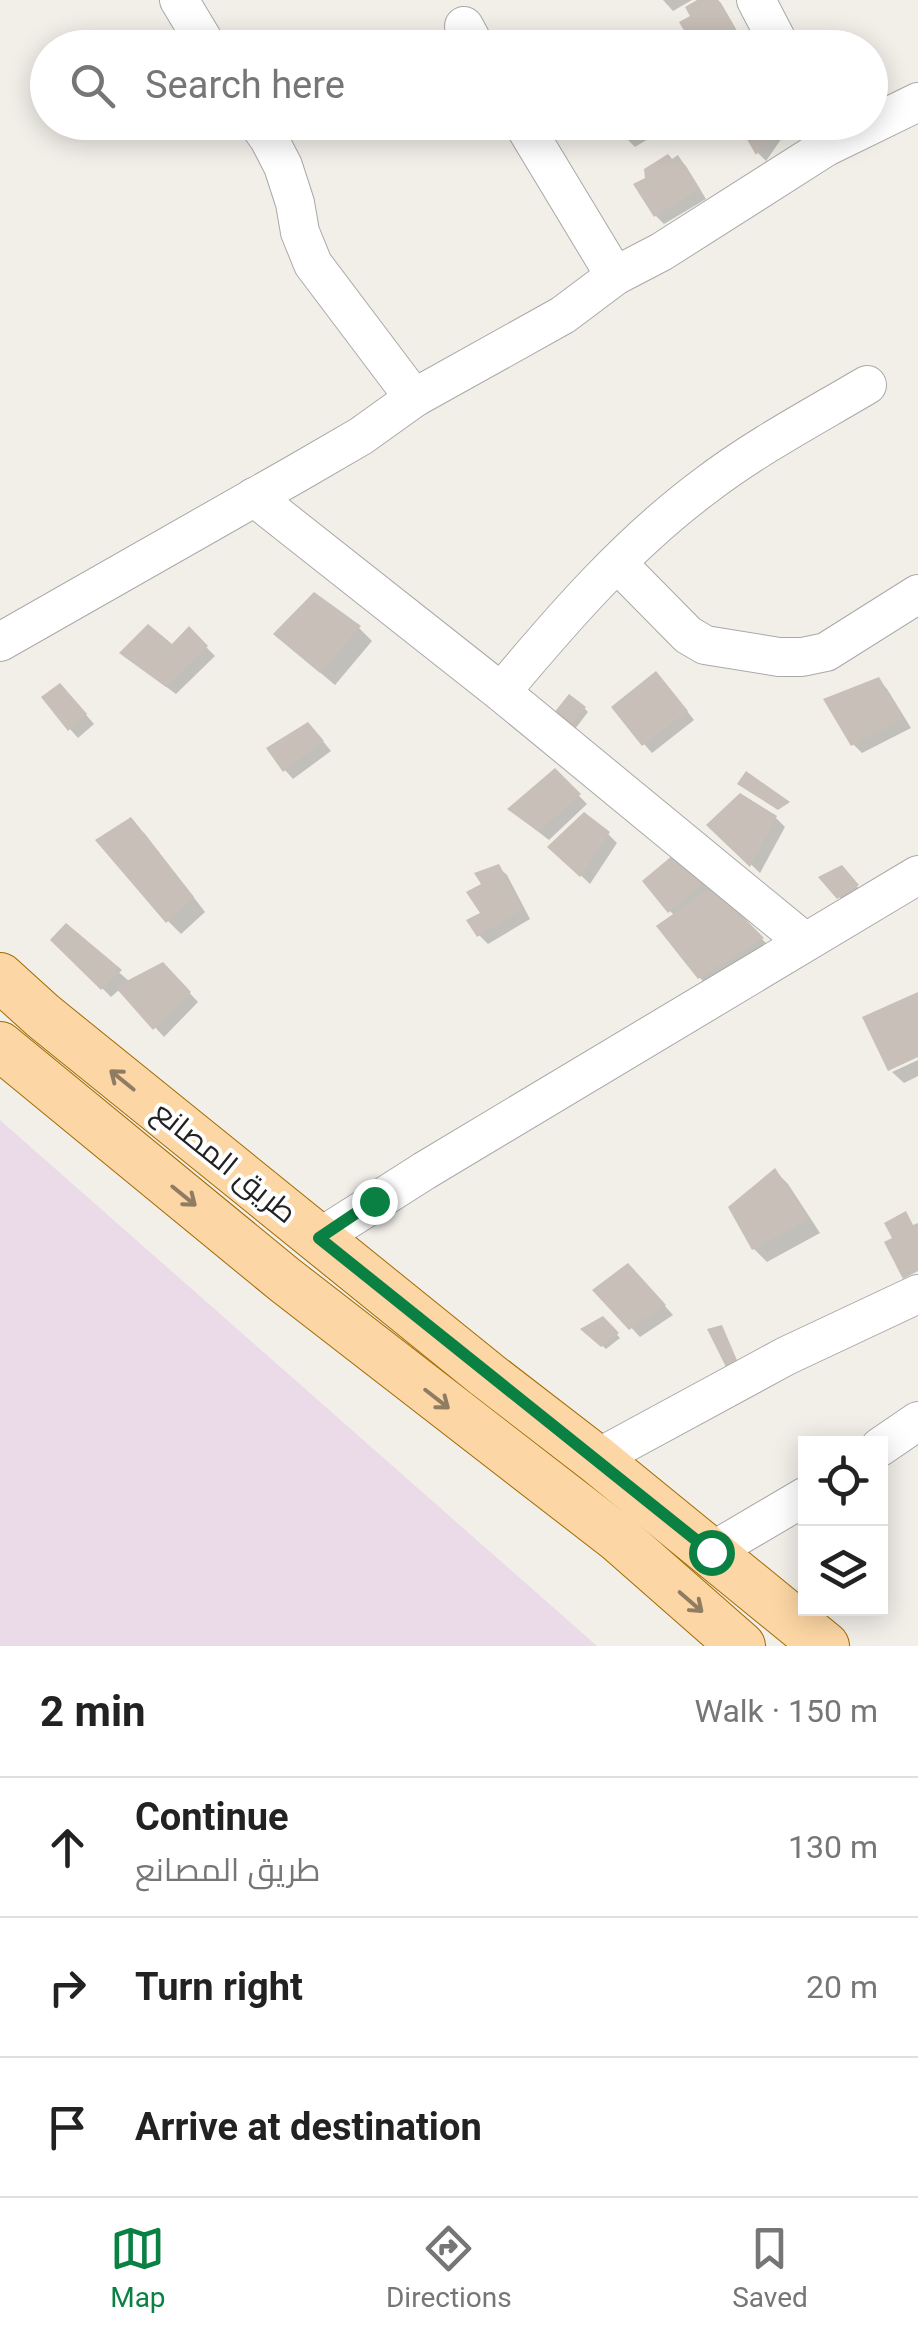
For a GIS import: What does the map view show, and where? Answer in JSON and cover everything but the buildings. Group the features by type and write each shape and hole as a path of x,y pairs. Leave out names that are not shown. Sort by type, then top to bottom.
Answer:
{"main road":[{"name":"طريق المصانع","path":"0,978 825,1646"},
{"name":"طريق المصانع","path":"0,1046 285,1280 618,1538 742,1646"}],"street":[{"path":"179,0 197,30"},
{"path":"756,0 772,30"},
{"path":"888,112 918,102"},
{"path":"267,140 283,166 300,232 313,264 414,398"},
{"path":"533,140 615,276"},
{"path":"0,642 160,553 361,436 414,398 563,315 615,276 661,252 814,140"},
{"path":"501,692 569,612 653,528 706,484 868,384"},
{"path":"254,497 501,692 806,942"},
{"path":"617,563 688,636 705,645 779,657 826,652 918,594"},
{"path":"319,1238 374,1201 918,875"},
{"path":"596,1459 786,1356 918,1294"},
{"path":"888,1443 918,1422"},
{"path":"711,1552 798,1501"}],"shaded area":[{"path":"0,1120 597,1646 0,1646"}],"route":[{"path":"374,1201 319,1238 711,1552"}]}
